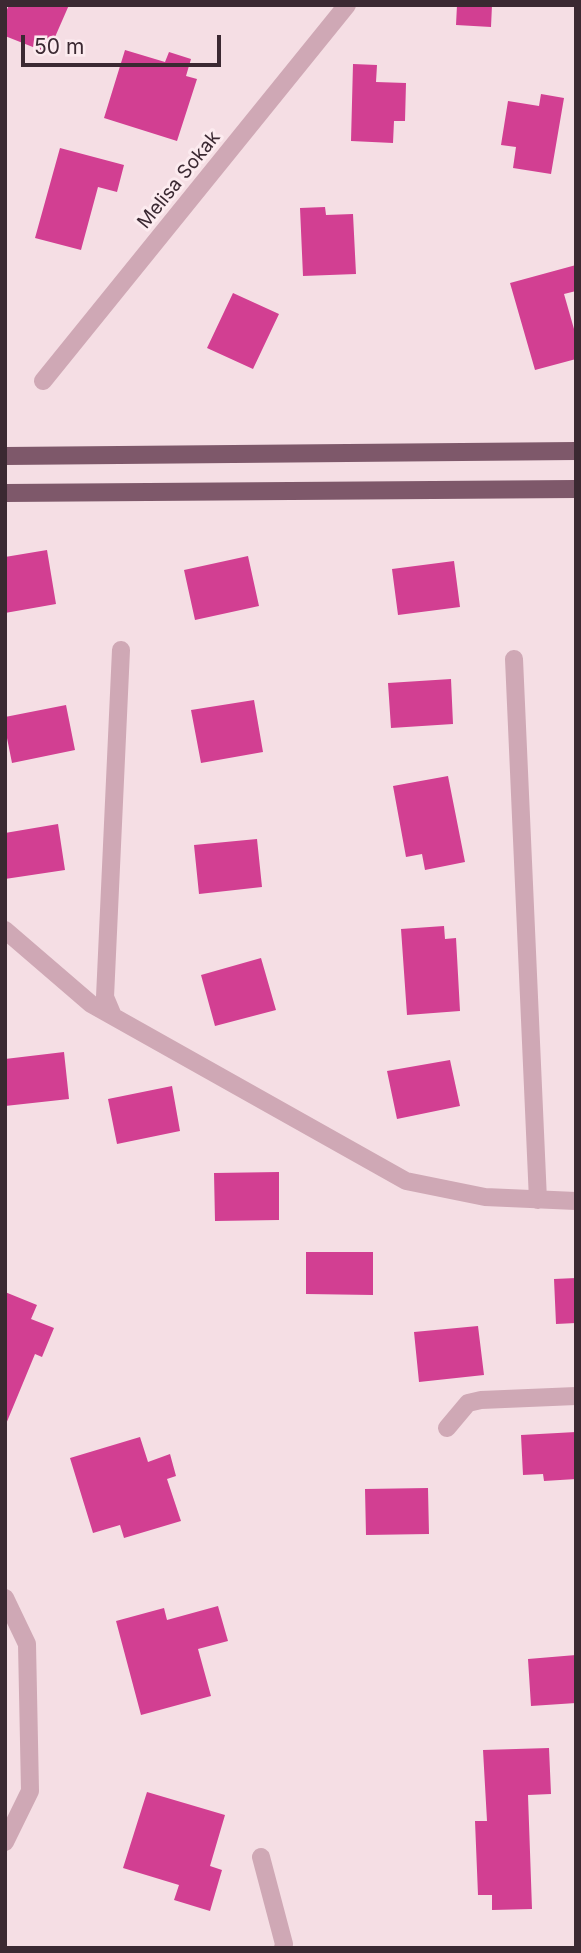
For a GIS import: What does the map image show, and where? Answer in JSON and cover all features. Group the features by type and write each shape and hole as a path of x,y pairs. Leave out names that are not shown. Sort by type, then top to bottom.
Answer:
{"main road":[{"path":"5,456 576,451"},
{"path":"5,493 576,489"}],"street":[{"name":"Melisa Sokak","path":"43,381 346,5"},
{"path":"113,1016 105,997 121,650"},
{"path":"514,659 538,1200"},
{"path":"5,930 91,1004 406,1181 485,1197 576,1201"},
{"path":"447,1429 468,1403 481,1400 576,1396"},
{"path":"5,1598 27,1644 30,1791 5,1842"},
{"path":"261,1857 283,1948"}],"building":[{"path":"9,5 69,5 48,53 5,36 5,14"},
{"path":"457,5 492,5 491,27 456,25"},
{"path":"125,50 165,62 169,52 191,59 186,76 197,79 177,141 104,118"},
{"path":"353,64 377,65 376,82 406,83 405,121 394,121 393,143 351,141"},
{"path":"541,94 564,98 551,174 513,168 516,147 501,145 508,101 539,106"},
{"path":"60,148 124,165 117,192 98,187 81,250 35,238"},
{"path":"325,207 326,215 353,214 356,274 303,276 300,208"},
{"path":"576,265 576,291 564,294 576,336 576,359 535,370 510,283"},
{"path":"233,293 279,314 253,369 207,348"},
{"path":"47,550 56,604 5,613 5,557"},
{"path":"248,556 259,606 195,620 184,570"},
{"path":"454,561 460,607 398,615 392,569"},
{"path":"451,679 453,724 391,728 388,683"},
{"path":"254,700 263,752 201,763 191,710"},
{"path":"66,705 75,750 12,763 5,717"},
{"path":"448,776 465,862 425,870 422,854 406,857 393,786"},
{"path":"58,824 65,870 5,879 5,833"},
{"path":"257,839 262,887 199,894 194,845"},
{"path":"444,926 445,939 456,938 460,1011 407,1015 401,929"},
{"path":"261,958 276,1010 215,1026 201,975"},
{"path":"64,1052 69,1099 5,1106 5,1059"},
{"path":"450,1060 460,1106 397,1119 387,1071"},
{"path":"172,1086 180,1131 117,1144 108,1099"},
{"path":"279,1172 279,1220 215,1221 214,1173"},
{"path":"306,1252 373,1252 373,1295 306,1294"},
{"path":"576,1278 576,1323 556,1324 554,1279"},
{"path":"5,1292 37,1305 31,1319 54,1328 42,1357 35,1354 6,1424"},
{"path":"478,1326 484,1375 419,1382 414,1332"},
{"path":"576,1432 576,1479 544,1481 543,1474 523,1475 521,1435"},
{"path":"140,1437 148,1462 170,1454 176,1476 167,1479 181,1521 124,1538 120,1525 93,1533 70,1458"},
{"path":"428,1488 429,1534 366,1535 365,1489"},
{"path":"218,1606 228,1641 198,1649 211,1696 141,1715 116,1621 164,1608 167,1620"},
{"path":"576,1655 576,1703 531,1706 528,1659"},
{"path":"549,1748 551,1794 528,1795 532,1909 492,1910 492,1895 478,1895 475,1821 487,1821 483,1750"},
{"path":"147,1792 225,1815 210,1866 222,1870 210,1911 174,1900 179,1885 123,1868"}]}
